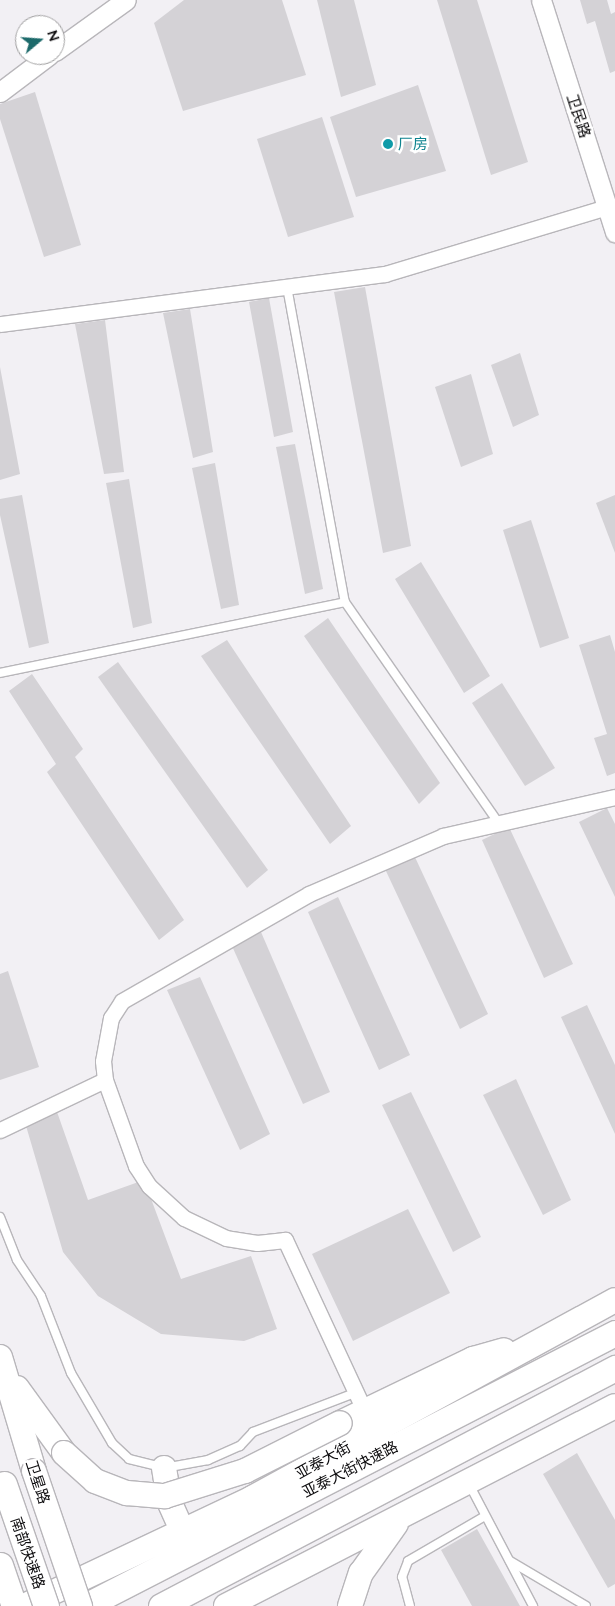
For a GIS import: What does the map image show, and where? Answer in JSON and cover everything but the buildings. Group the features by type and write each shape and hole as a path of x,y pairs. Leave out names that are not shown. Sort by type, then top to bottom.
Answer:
{"highway":[{"name":"亚泰大街快速路","path":"86,1606 615,1333"},
{"path":"161,1606 615,1368"},
{"name":"南部快速路","path":"2,1478 46,1606"},
{"name":"南部快速路","path":"0,1566 14,1606"}],"main road":[{"name":"亚泰大街","path":"24,1606 252,1498 615,1300"},
{"path":"2,1364 64,1453 95,1481 127,1493 165,1496 245,1471 340,1423 361,1402 473,1359 544,1339"},
{"name":"卫星路","path":"2,1364 34,1471 80,1606"},
{"path":"226,1606 615,1406"},
{"path":"164,1468 169,1501 182,1530"},
{"path":"350,1606 375,1547 402,1516"}],"street":[{"name":"卫民路","path":"541,0 615,232"},
{"path":"65,44 124,1"},
{"path":"0,92 36,65"},
{"path":"0,324 385,274 608,207"},
{"path":"361,1402 285,1240 257,1243 226,1238 164,1202 136,1166 105,1080 109,1028 122,1001 310,894 443,836 615,797"},
{"path":"0,1130 105,1080"}],"lane":[{"path":"287,287 345,602 498,822"},
{"path":"0,673 345,602"},
{"path":"0,1217 17,1260 41,1296 71,1373 112,1443 130,1460 164,1468 208,1460 240,1446 252,1432 361,1402"},
{"path":"468,1483 533,1606"},
{"path":"410,1606 402,1577 408,1561 485,1516"},
{"path":"509,1560 586,1606"}],"place":[{"name":"厂房","path":"388,144"}]}
